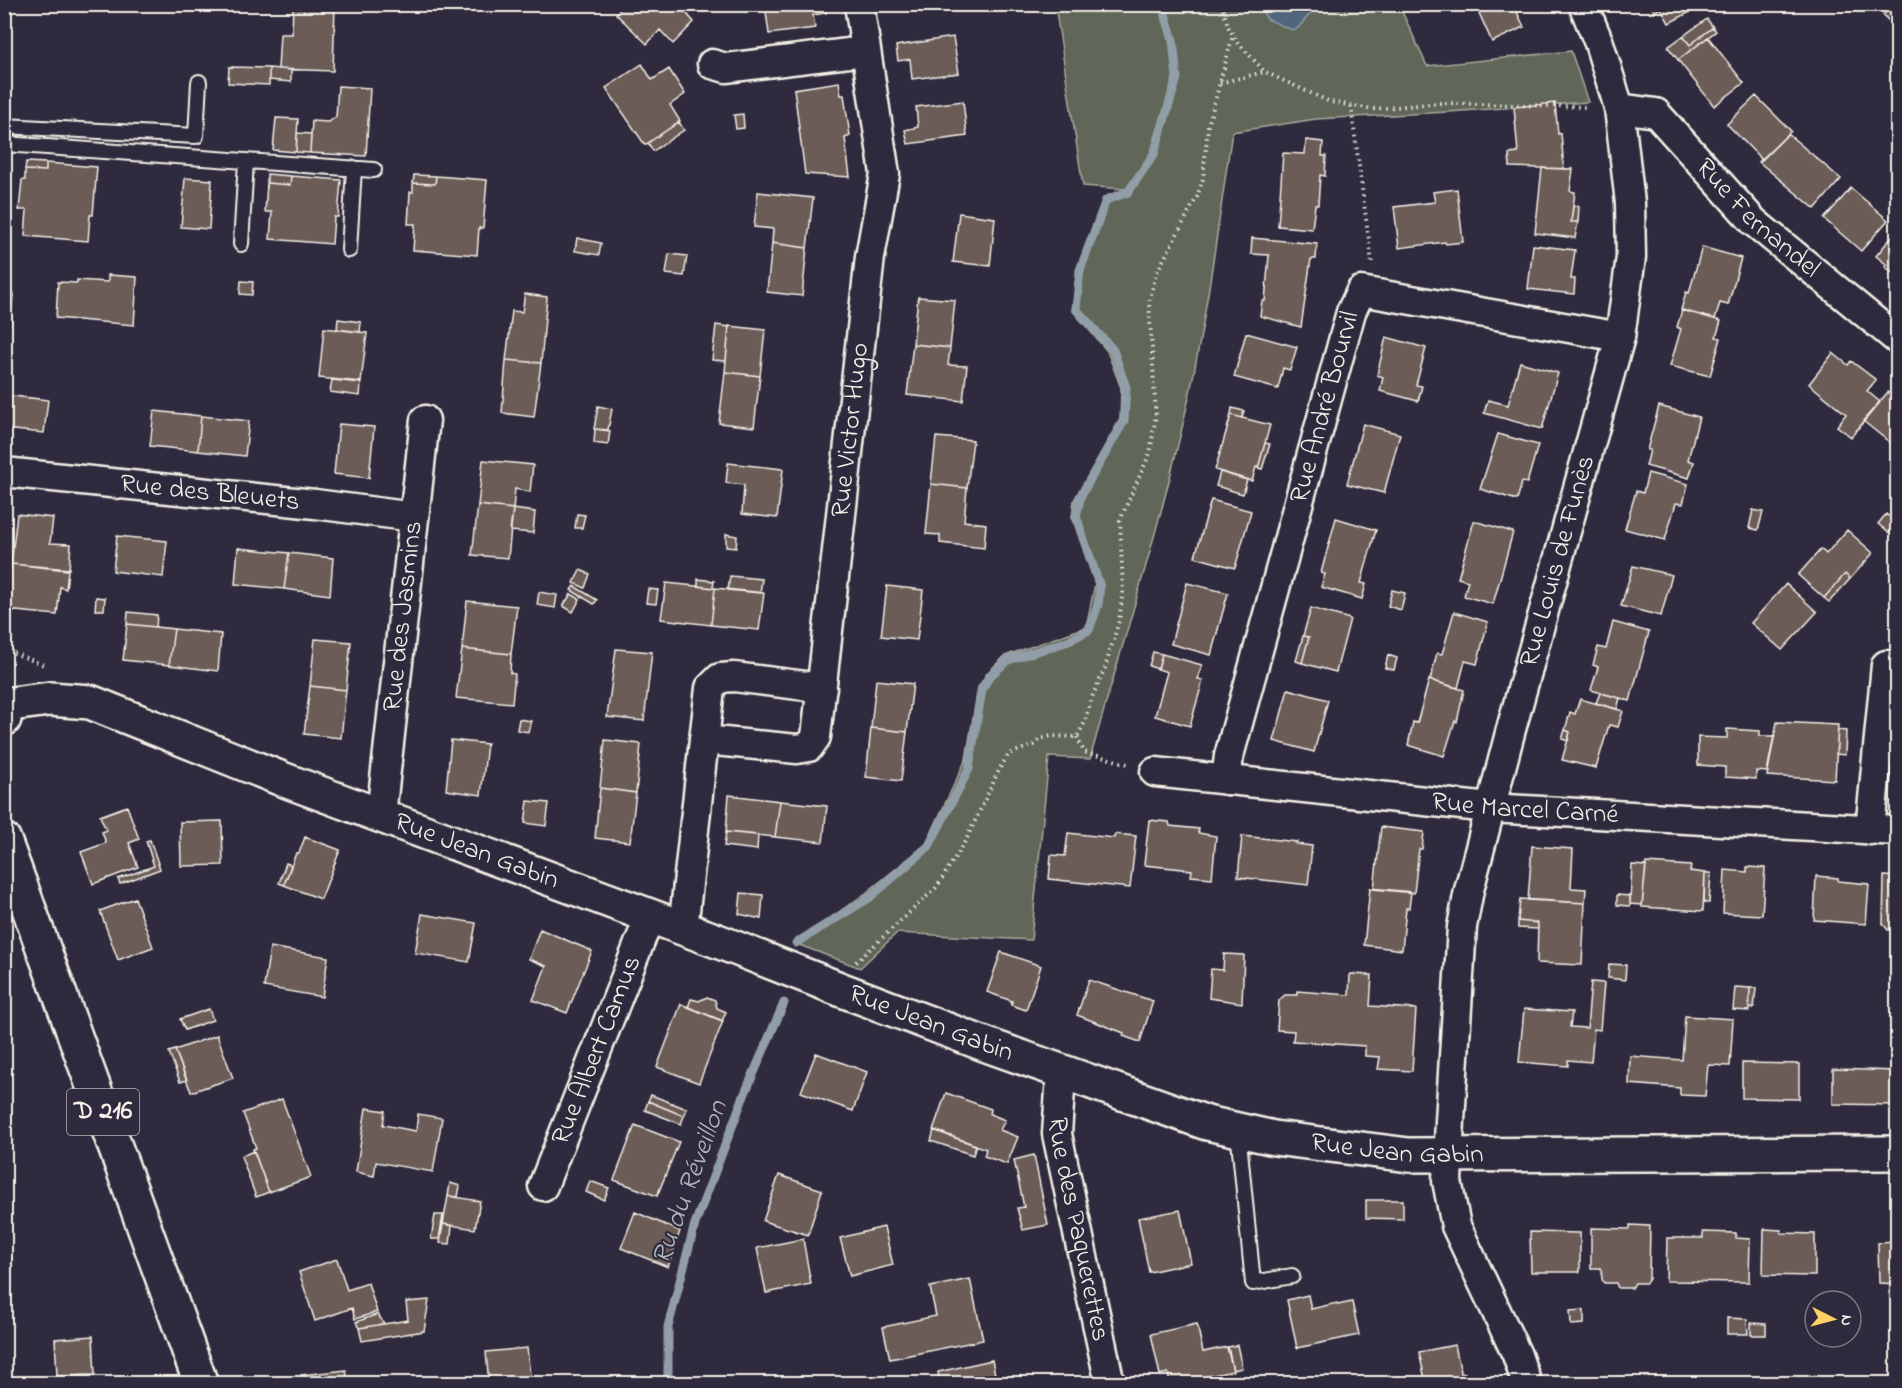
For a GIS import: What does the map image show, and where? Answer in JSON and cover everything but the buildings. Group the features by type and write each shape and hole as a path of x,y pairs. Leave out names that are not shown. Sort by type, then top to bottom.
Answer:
{"street":[{"name":"Rue Victor Hugo","path":"704,740 797,749 809,747 816,737 870,257 885,174 859,4"},
{"name":"Rue Louis de Funès","path":"1527,1383 1517,1355 1456,1226 1448,1181 1450,1121 1462,927 1469,890 1620,338 1631,257 1630,203 1618,108 1599,43 1583,4"},
{"path":"712,64 726,68 865,51"},
{"name":"Rue Fernandel","path":"1618,108 1656,113 1754,222 1898,340"},
{"name":"Rue André Bourvil","path":"1226,780 1229,756 1351,312 1361,291 1620,338"},
{"name":"Rue des Jasmins","path":"381,815 425,420"},
{"name":"Rue des Bleuets","path":"4,472 315,504 414,517"},
{"path":"1884,831 1886,665"},
{"path":"683,928 710,688 720,678 734,677 822,688"},
{"name":"Rue Jean Gabin","path":"4,705 50,699 90,702 282,779 683,928 842,990 1207,1123 1274,1138 1395,1154 1898,1153"},
{"path":"4,712 4,719"},
{"name":"Rue Marcel Carné","path":"1155,772 1490,808 1884,831"},
{"name":"D 216","path":"4,840 201,1383"},
{"name":"Rue Albert Camus","path":"543,1186 650,916"},
{"name":"Rue des Paquerettes","path":"1066,1073 1060,1089 1057,1134 1110,1383"}],"lane":[{"path":"4,126 196,136 199,82"},
{"path":"4,144 374,170"},
{"path":"241,244 246,161"},
{"path":"349,250 354,168"},
{"path":"1238,1130 1253,1282 1292,1276"}],"path":[{"path":"1221,4 1233,35 1264,72 1330,102 1373,109 1442,103 1618,108"},
{"path":"1077,737 1105,668 1119,621 1123,592 1120,520 1150,453 1155,429 1149,303 1152,287 1156,274 1200,188 1205,165 1208,126 1233,35"},
{"path":"1220,83 1264,72"},
{"path":"1351,106 1372,267 1372,293"},
{"path":"842,990 852,966 937,887 967,838 1000,768 1010,754 1051,736 1077,737"},
{"path":"1077,737 1084,752 1155,772"}],"green space":[{"path":"1055,5 1399,5 1427,66 1571,51 1588,102 1316,119 1232,132 1202,327 1180,438 1090,759 1049,757 1031,940 897,933 860,968 794,943 866,893 926,844 966,759 978,687 988,672 1005,656 1086,627 1095,584 1072,517 1074,500 1120,419 1121,388 1107,351 1072,310 1080,264 1105,197 1125,189 1083,186"}],"water":[{"path":"1259,5 1315,5 1315,8 1298,28 1292,30 1267,19"}],"waterway":[{"name":"Ru du Réveillon","path":"796,943 869,898 929,846 969,769 982,689 989,677 1008,660 1066,642 1089,630 1098,605 1100,587 1076,516 1081,495 1124,421 1126,388 1113,350 1076,309 1080,270 1106,200 1128,192 1154,154 1177,78 1173,40 1162,4"},
{"name":"Ru du Réveillon","path":"668,1384 668,1327 695,1224 743,1098 784,1003"}]}
